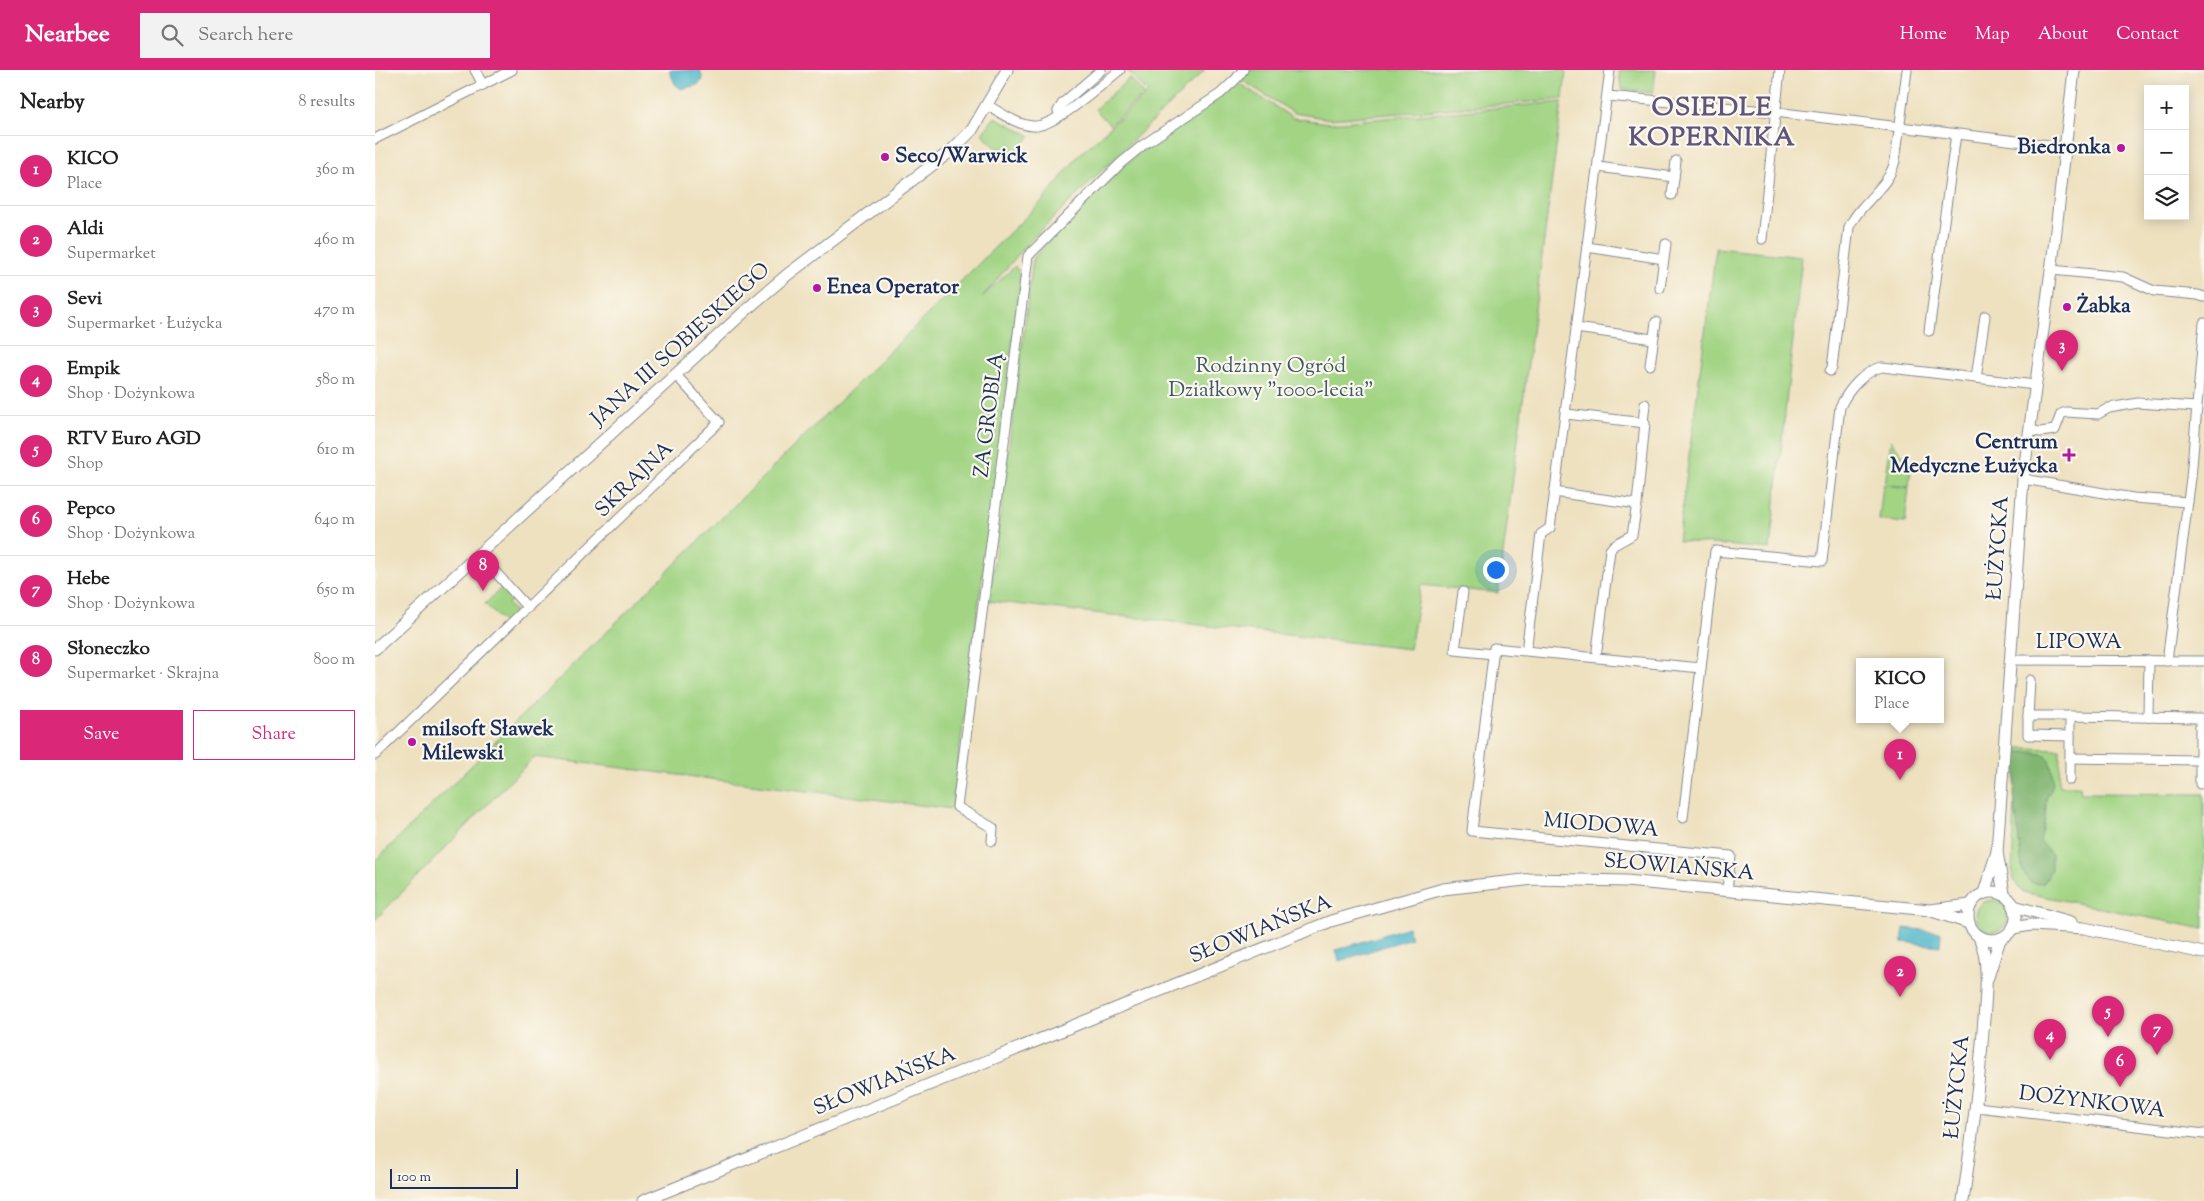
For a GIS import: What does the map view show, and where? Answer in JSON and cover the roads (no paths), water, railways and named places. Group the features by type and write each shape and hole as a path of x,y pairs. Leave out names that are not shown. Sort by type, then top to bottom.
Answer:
{"street":[{"path":"475,70 483,85"},
{"path":"375,139 512,70"},
{"name":"JANA III SOBIESKIEGO","path":"375,649 478,553 771,288 952,150 971,130 1007,70"},
{"path":"1061,115 1059,111 1063,102 1101,70"},
{"path":"987,105 1015,121 1032,126 1048,124 1120,70"},
{"name":"ZA GROBLĄ","path":"992,841 993,828 957,807 1028,256 1121,163 1143,145 1220,94 1243,70"},
{"path":"1527,644 1541,534 1550,528 1611,70"},
{"path":"1762,239 1780,70"},
{"path":"1830,371 1832,368 1849,227 1855,214 1892,174 1907,70"},
{"name":"ŁUŻYCKA","path":"2004,894 1997,852 2023,480 2052,270 2074,70"},
{"path":"1607,96 1775,112 2066,147"},
{"path":"1929,332 1956,134"},
{"path":"1672,195 1676,161"},
{"path":"1598,167 1675,177"},
{"path":"1660,288 1666,244"},
{"path":"1587,248 1664,258"},
{"path":"2052,270 2123,277 2154,291 2204,297"},
{"path":"1977,378 1985,316"},
{"path":"1650,365 1656,322"},
{"path":"2167,661 2187,502 2204,323"},
{"path":"1576,328 1653,339"},
{"path":"1683,818 1715,550 1822,562 1841,407 1845,396 1874,369 1882,367 2035,385"},
{"name":"SKRAJNA","path":"375,755 719,422 675,374"},
{"path":"2029,430 2040,432 2055,430 2061,414 2066,412 2098,414 2109,408 2138,403 2196,407"},
{"path":"1597,650 1610,550 1614,545 1632,534 1637,504 1645,423 1643,423 1645,404"},
{"path":"1566,414 1643,423"},
{"path":"2023,480 2133,498 2187,502"},
{"path":"1555,492 1637,504"},
{"path":"478,553 528,608"},
{"path":"1463,592 1455,650 1493,654 1494,648 1701,668"},
{"name":"MIODOWA","path":"1493,654 1472,831 1731,856 1727,890"},
{"name":"LIPOWA","path":"2010,660 2204,661"},
{"name":"LIPOWA","path":"2148,717 2149,661"},
{"name":"LIPOWA","path":"2030,680 2028,735 2070,736"},
{"path":"2028,716 2200,718 2199,784"},
{"path":"2069,780 2070,716"},
{"path":"2070,758 2200,760"},
{"name":"ŁUŻYCKA","path":"1983,893 1997,852"},
{"name":"SŁOWIAŃSKA","path":"643,1201 1331,921 1443,889 1521,879 1598,879 1931,910 1969,922"},
{"path":"2015,906 2017,917 2013,928 2000,939 1989,940 1979,937 1969,922 1970,905 1983,893 1990,892 2004,894 2015,906 2072,922 2084,928"},
{"name":"SŁOWIAŃSKA","path":"1931,910 1970,905"},
{"path":"2013,928 2031,925 2084,928 2204,953"},
{"name":"ŁUŻYCKA","path":"1979,937 1983,946 1988,977"},
{"name":"ŁUŻYCKA","path":"1963,1201 1977,1107 1988,977 2000,939"},
{"name":"DOŻYNKOWA","path":"1977,1107 2204,1134"}],"water":[{"path":"669,70 700,70 703,80 697,85 681,89 675,84"},
{"path":"1408,927 1411,938 1339,961 1336,950"},
{"path":"1904,928 1941,932 1940,946 1902,942"}],"place":[{"name":"Biedronka","path":"2121,148"},
{"name":"Seco/Warwick","path":"885,157"},
{"name":"Enea Operator","path":"817,288"},
{"name":"Żabka","path":"2067,307"},
{"name":"Sevi","path":"2062,371"},
{"name":"Centrum Medyczne Łużycka","path":"2069,455"},
{"name":"Słoneczko","path":"483,591"},
{"name":"milsoft Sławek Milewski","path":"412,742"},
{"name":"KICO","path":"1900,780"},
{"name":"Aldi","path":"1900,997"},
{"name":"RTV Euro AGD","path":"2108,1037"},
{"name":"Hebe","path":"2157,1055"},
{"name":"Empik","path":"2050,1060"},
{"name":"Pepco","path":"2120,1087"}],"district":[{"name":"OSIEDLE KOPERNIKA","path":"1712,123"}],"park label":[{"name":"Rodzinny Ogród Działkowy \"1000-lecia\"","path":"1271,379"}]}
